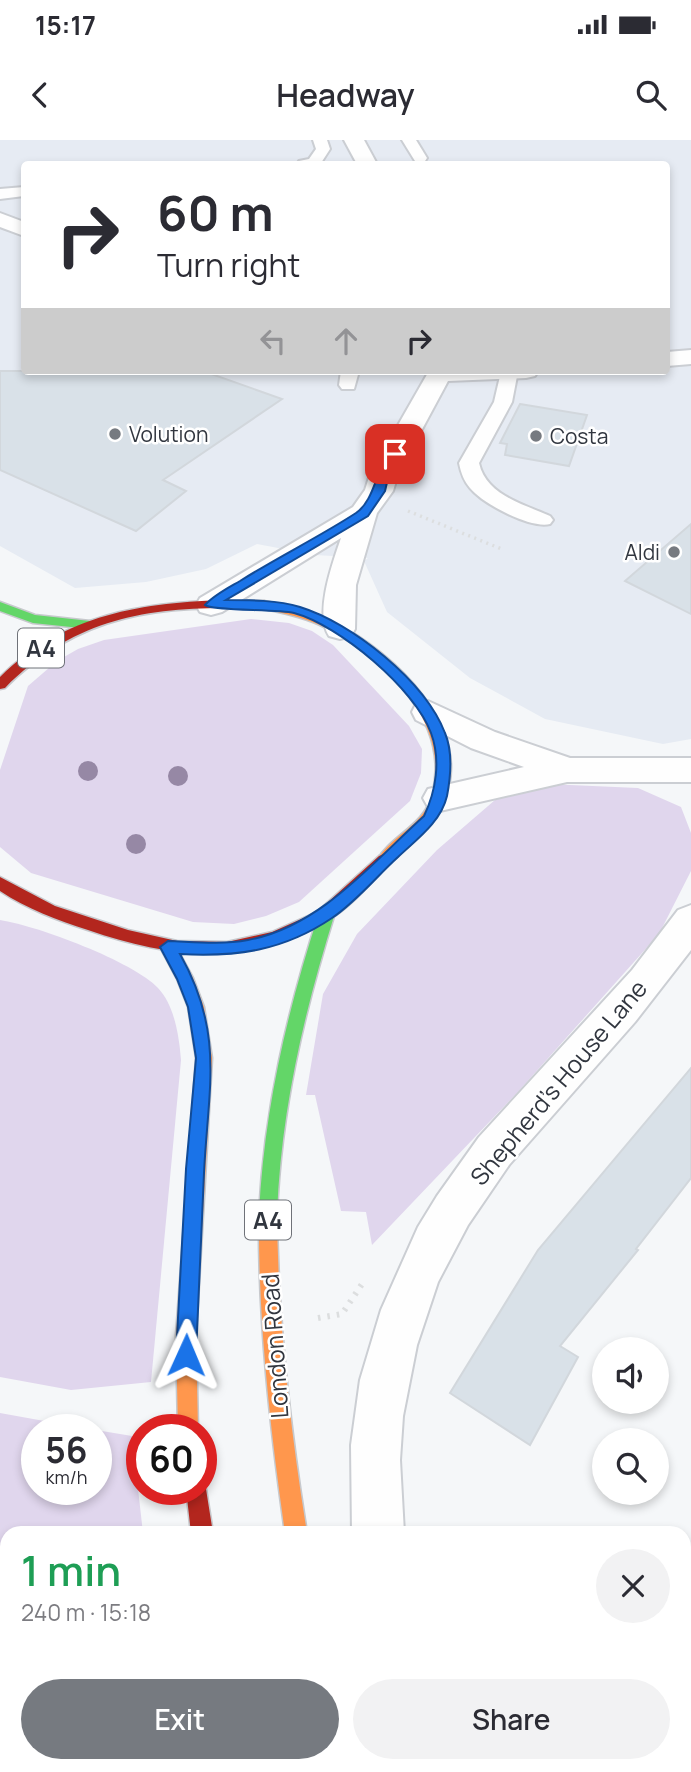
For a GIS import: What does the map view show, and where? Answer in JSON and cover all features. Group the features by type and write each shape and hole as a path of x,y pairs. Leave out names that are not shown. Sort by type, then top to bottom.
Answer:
{"main road":[{"name":"A4","path":"0,685 23,660 41,648 91,625 145,612 211,605 244,604 296,610 340,629 384,662 428,712 439,734 444,760 440,798 429,819 327,914 276,939 223,950 168,947 67,917 5,890"},
{"name":"A4","path":"0,606 33,619 91,625"},
{"name":"London Road","path":"295,1526 283,1447 270,1324 269,1192 282,1072 295,1017 327,914"},
{"path":"168,947 185,978 196,1007 204,1058 187,1323 188,1414"},
{"path":"198,1505 201,1526"}],"street":[{"path":"354,140 365,161"},
{"path":"1,219 21,229"},
{"path":"670,359 691,357"},
{"path":"340,629 341,585 371,502 439,375"},
{"path":"211,605 371,502"},
{"path":"428,712 483,740 568,770"},
{"path":"440,798 568,770 691,770"},
{"name":"Shepherd's House Lane","path":"378,1526 378,1416 392,1349 418,1271 460,1200 494,1151 625,1006 691,920"}],"lane":[{"path":"315,161 323,149 320,140"},
{"path":"409,140 420,158"},
{"path":"0,194 21,192"},
{"path":"509,375 503,402 469,463 469,474 475,485 496,499 544,520"}],"path":[{"path":"371,502 394,506 504,550"}],"shaded area":[{"path":"0,140 691,140 691,739 663,744 545,719 470,678 387,612 364,561 368,558 315,555 257,544 206,569 146,582 75,588 0,546"},
{"path":"251,619 289,623 312,631 333,645 409,726 422,749 421,773 410,801 299,902 266,916 234,924 193,922 31,873 0,847 0,770 28,686 57,661 78,649 104,640"},
{"path":"547,784 638,788 681,807 691,833 691,871 659,934 517,1093 372,1245 366,1212 341,1211 315,1095 306,1095 323,994 357,934 437,850 495,800"},
{"path":"0,920 60,937 128,967 158,988 172,1013 181,1060 151,1382 71,1390 0,1377"},
{"path":"0,1413 21,1417 21,1505 112,1505 112,1433 126,1435 126,1505 140,1505 142,1526 0,1526"}],"building":[{"name":"Volution","path":"0,371 21,371 21,375 214,375 282,399 163,480 186,491 136,531 0,470"},
{"name":"Costa","path":"520,404 587,415 569,466 505,455 507,444 500,443"},
{"name":"Aldi","path":"691,524 691,614 625,581"},
{"path":"691,1068 691,1178 636,1249 638,1250 560,1346 578,1357 530,1445 450,1393 538,1250"}],"traffic: fast":[{"path":"0,606 33,619 90,625"},
{"path":"268,1214 273,1136 286,1061 294,1024 327,913"}],"traffic: slow":[{"path":"264,605 296,611 329,624 362,644 393,669 418,698 436,729 443,762 439,796 423,824 384,860"},
{"path":"168,947 185,978 196,1007 204,1058 186,1336 188,1414"},
{"path":"268,1214 269,1294 275,1374 295,1526"}],"traffic: jam":[{"path":"0,685 25,660 54,640 121,615 194,605 264,605"},
{"path":"0,883 49,910 128,937 177,947 227,948 276,937 322,916 384,860"},
{"path":"198,1505 201,1526"}],"place":[{"name":"Volution","path":"115,434"},
{"name":"Costa","path":"536,436"},
{"name":"Aldi","path":"674,552"}],"route":[{"path":"186,1355 195,1169 203,1098 204,1058 196,1007 185,978 168,947 223,950 249,946 299,930 327,914 429,819 440,798 444,760 439,734 428,712 384,662 340,629 316,616 296,610 244,604 211,605 363,513 379,491 384,474 395,454"}]}
